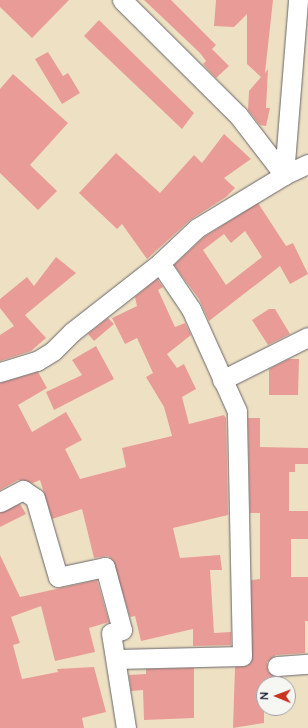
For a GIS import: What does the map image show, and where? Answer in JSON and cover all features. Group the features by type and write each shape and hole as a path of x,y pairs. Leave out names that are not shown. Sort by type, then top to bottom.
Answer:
{"street":[{"path":"122,0 238,115 284,175"},
{"path":"284,175 301,7"},
{"path":"0,372 37,361 53,351 72,332 160,263 197,228 284,175 308,164"},
{"path":"116,659 242,656 237,411 191,308 160,263"},
{"path":"222,380 308,337"},
{"path":"0,502 23,490 35,498 58,577 105,567 122,630 111,633 126,728"},
{"path":"276,666 308,664"}],"building":[{"path":"0,0 69,0 32,38 0,7"},
{"path":"144,0 171,0 216,45 212,49 229,66 216,78 203,64 206,61 200,53"},
{"path":"216,0 273,0 265,73 268,69 266,108 270,108 266,126 260,125 248,110 249,91 261,77 247,64 247,14 234,27 214,26"},
{"path":"99,20 194,113 182,129 84,36"},
{"path":"48,52 63,76 68,73 80,93 62,104 35,59"},
{"path":"13,74 68,123 30,165 57,191 38,210 0,173 0,89"},
{"path":"224,134 251,159 224,178 235,188 226,197 190,220 147,259 122,224 117,229 79,193 116,153 160,193 194,155 202,163"},
{"path":"258,203 286,246 293,243 308,274 290,284 280,266 209,321 199,299 174,265 204,237","holes":["245,231 262,257 226,285 203,250 224,234 231,243"]},
{"path":"56,257 76,273 25,315 46,338 31,351 0,361 0,335 14,326 0,308 0,299 27,277 34,286"},
{"path":"157,279 163,287 158,290 175,327 185,323 191,335 167,354 177,368 184,364 196,389 182,397 189,424 224,415 226,418 228,515 173,528 180,558 220,555 222,570 210,570 214,633 231,632 231,645 193,646 193,629 141,641 135,616 130,617 113,560 108,556 94,558 82,509 52,519 40,480 33,483 18,480 0,490 0,383 38,372 47,388 18,405 32,432 66,412 82,440 65,449 80,479 126,467 122,448 172,436 164,407 146,377 153,373 137,338 125,344 112,318 137,306 135,297"},
{"path":"269,309 275,309 290,334 268,345 252,320"},
{"path":"108,318 114,324 94,341 88,334"},
{"path":"96,346 114,379 54,410 46,392 82,375 72,360"},
{"path":"289,359 299,359 298,395 269,395 269,369"},
{"path":"248,418 260,418 260,447 308,448 308,464 295,464 295,472 289,472 289,511 308,511 308,539 291,539 291,577 308,577 308,621 305,621 305,653 276,655 267,662 268,672 280,676 256,676 256,716 264,716 264,723 233,728 235,667 247,666 252,661 251,580 260,579 260,513 250,513"},
{"path":"20,504 26,514 0,527 0,513"},
{"path":"0,555 20,597 97,580 109,622 89,628 95,652 55,661 41,606 11,617 20,643 13,645 22,679 58,672 57,669 94,667 106,712 82,718 84,728 0,728"},
{"path":"194,668 194,718 144,720 143,690 131,691 129,675 146,674 146,669"}]}
